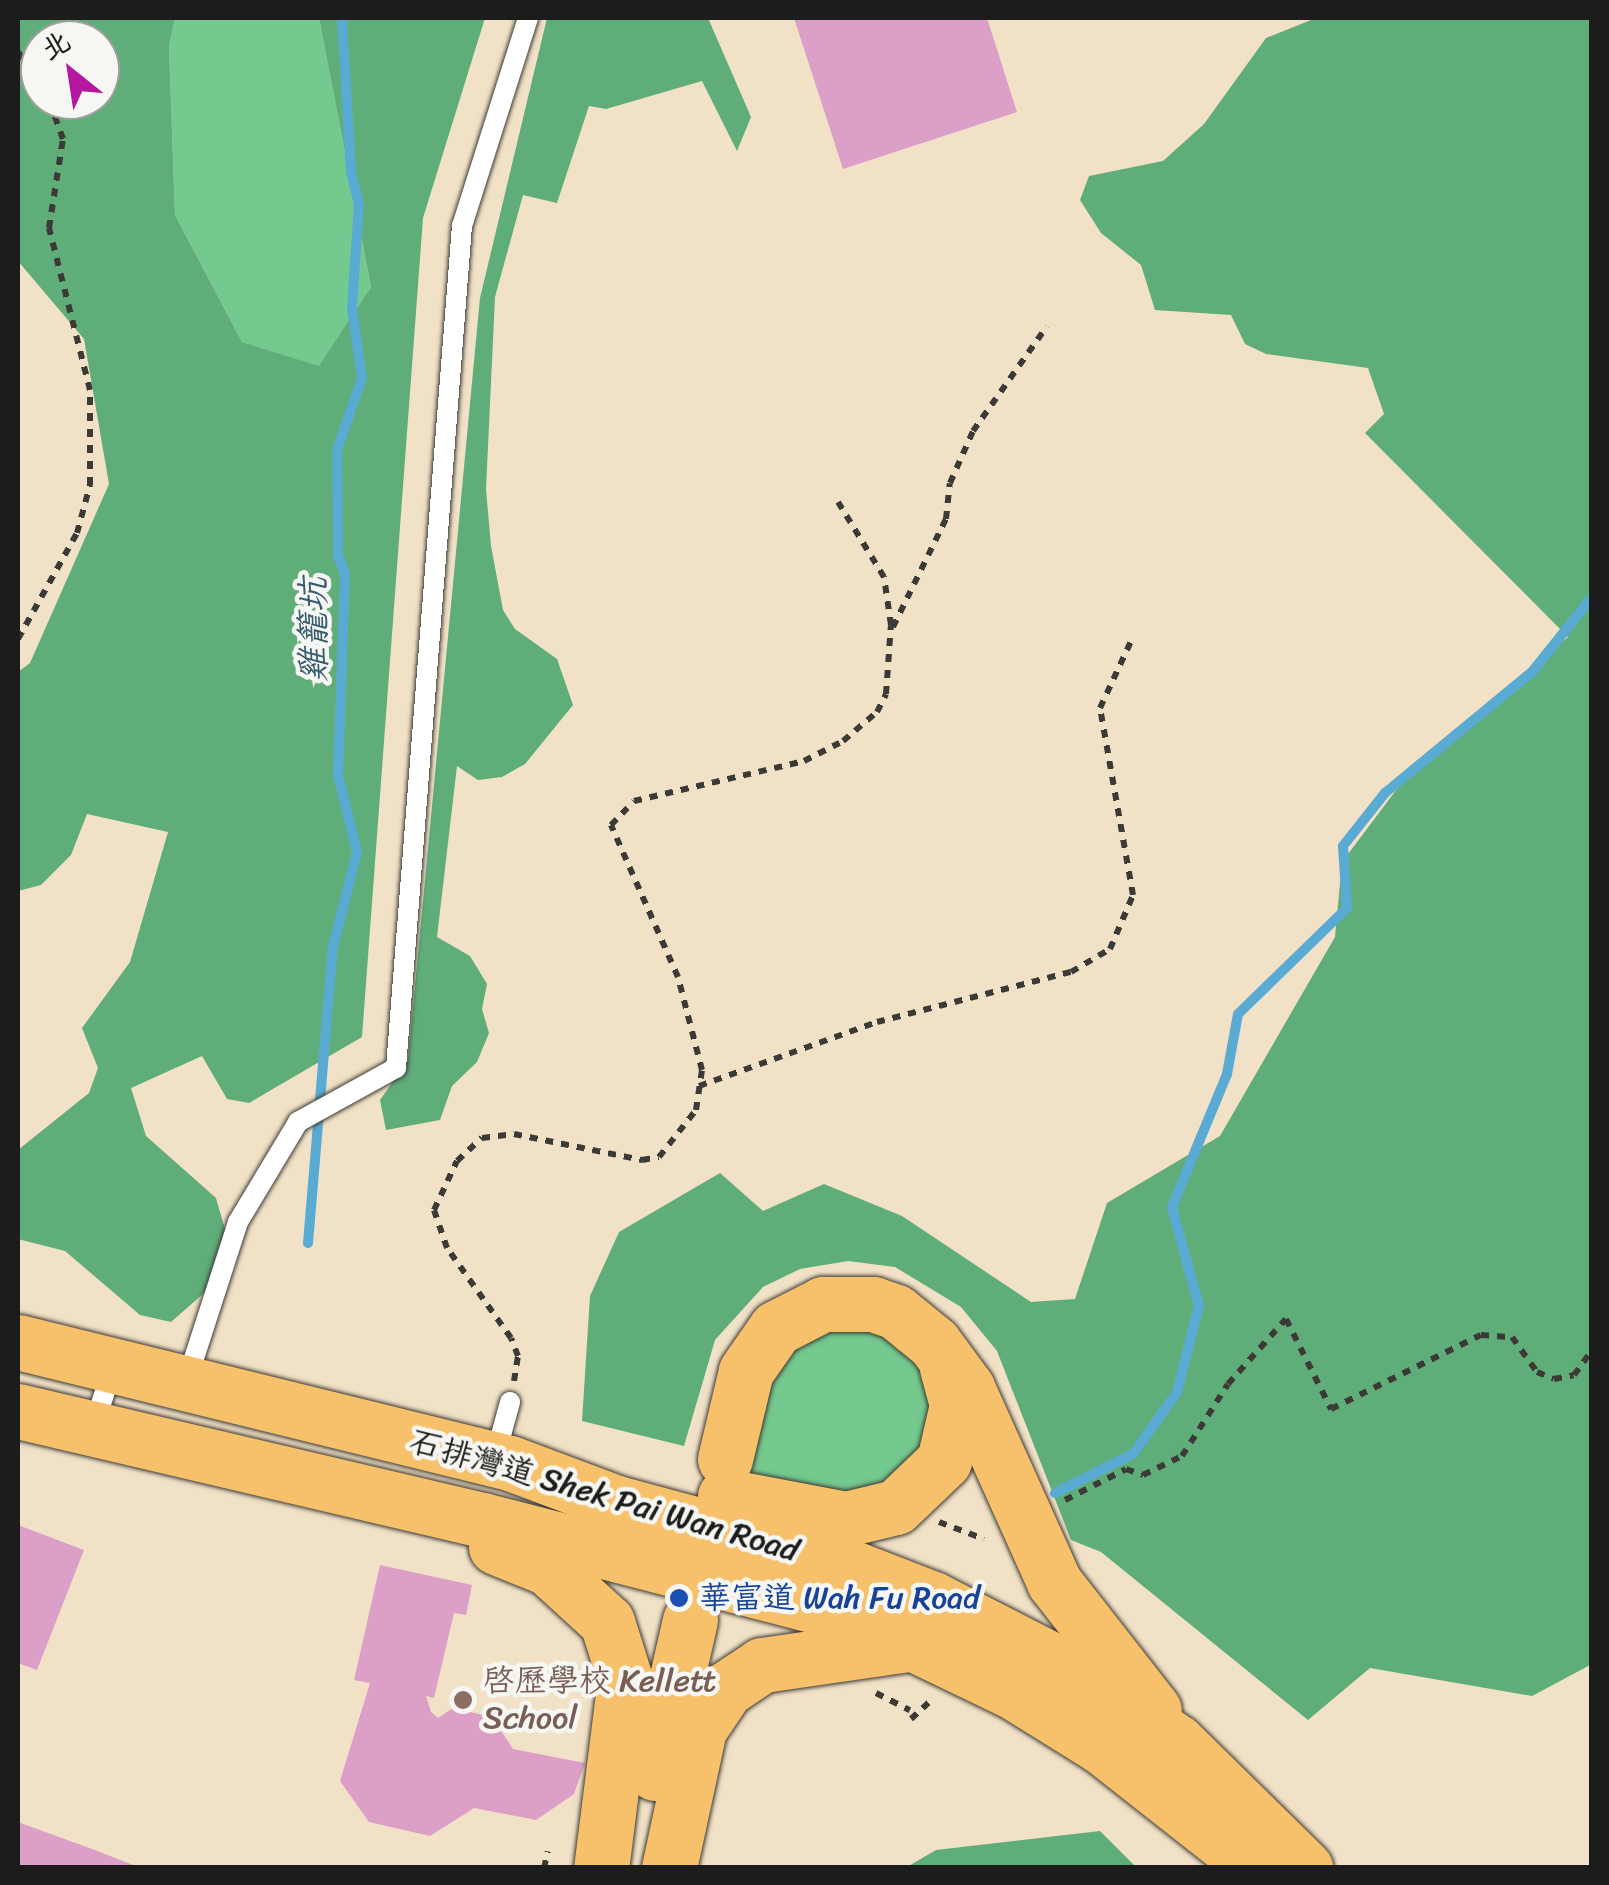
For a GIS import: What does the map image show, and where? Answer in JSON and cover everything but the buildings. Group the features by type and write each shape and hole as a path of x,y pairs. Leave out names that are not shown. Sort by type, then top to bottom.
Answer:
{"main road":[{"path":"725,1459 746,1370 776,1328 798,1313 823,1304 874,1304 896,1312 934,1343 968,1388 1054,1582 1177,1742"},
{"name":"石排灣道 Shek Pai Wan Road","path":"18,1342 502,1461 618,1503 843,1564 933,1599 1079,1674 1177,1742 1305,1868"},
{"path":"502,1461 618,1472 818,1515 875,1515 915,1496 944,1461 957,1404 934,1343"},
{"name":"石排灣道 Shek Pai Wan Road","path":"24,1416 816,1604 915,1643 1012,1691 1102,1747 1256,1868"},
{"path":"450,1516 480,1540 548,1568 606,1622 625,1679 601,1868"},
{"path":"633,1868 690,1620"},
{"path":"669,1868 699,1729 726,1689 762,1664 915,1643"}],"lane":[{"path":"207,1390 238,1222 298,1122 396,1068 462,226 528,18"},
{"path":"92,1430 114,1367"},
{"path":"502,1461 510,1402"}],"path":[{"path":"18,639 76,533 90,485 87,371 49,228 62,139 56,120"},
{"path":"890,633 946,519 950,483 974,432 1048,326"},
{"path":"510,1402 518,1356 448,1248 434,1210 457,1161 482,1138 514,1134 605,1156 659,1157 696,1110 696,1036 678,977 611,825 634,801 764,774 843,741 876,712 886,694 890,633 884,577 838,502"},
{"path":"699,1086 876,1022 1071,972 1110,948 1133,895 1133,880 1100,708 1133,637"},
{"path":"1050,1508 1126,1468 1143,1475 1182,1456 1228,1384 1286,1319 1331,1409 1481,1335 1512,1337 1537,1372 1554,1379 1574,1375 1592,1350"},
{"path":"944,1512 934,1520 984,1538"},
{"path":"868,1689 911,1714 930,1701"},
{"path":"544,1868 548,1851"}],"green space":[{"path":"18,18 175,18 169,45 175,215 242,342 319,366 371,287 319,18 485,18 423,218 362,1037 249,1103 227,1099 202,1056 131,1088 146,1136 216,1198 231,1250 220,1279 171,1322 140,1315 65,1251 18,1239 18,1150 89,1093 98,1068 82,1028 130,962 168,832 87,814 71,855 41,885 18,891 18,672 30,663 109,484 84,339 18,261"},
{"path":"175,18 319,18 371,287 320,367 242,342 175,215 169,44"},
{"path":"547,18 708,18 751,117 737,151 702,81 606,109 589,106 557,203 523,195 495,297 486,489 491,546 503,610 515,629 557,659 573,705 525,764 502,777 478,780 457,766 437,937 470,956 487,984 482,1009 489,1033 477,1062 452,1086 440,1120 386,1130 380,1100 408,1060 480,298"},
{"path":"1316,18 1591,18 1592,1664 1532,1696 1370,1668 1308,1720 1101,1552 1071,1540 997,1351 961,1307 895,1267 848,1261 800,1269 763,1287 715,1340 684,1446 582,1421 590,1296 619,1232 720,1173 763,1211 824,1184 902,1216 1031,1302 1075,1299 1107,1203 1220,1136 1335,937 1342,862 1409,773 1568,637 1365,433 1384,414 1368,368 1266,354 1245,344 1231,315 1155,310 1141,265 1101,233 1080,200 1089,176 1163,161 1204,124 1266,38"},
{"path":"818,1326 876,1329 920,1366 931,1392 926,1449 861,1501 737,1483 769,1362"},
{"path":"1100,1831 1136,1867 907,1867 936,1850"}],"waterway":[{"name":"雞籠坑","path":"308,1243 333,947 357,852 338,775 345,574 338,556 337,450 362,378 352,309 359,204 351,171 342,18"},
{"path":"1055,1493 1133,1454 1177,1392 1199,1306 1172,1207 1227,1074 1238,1014 1347,908 1343,846 1385,793 1532,672 1592,597"}],"place":[{"name":"華富道 Wah Fu Road","path":"679,1598"},
{"name":"啓歷學校 Kellett School","path":"463,1700"}]}
